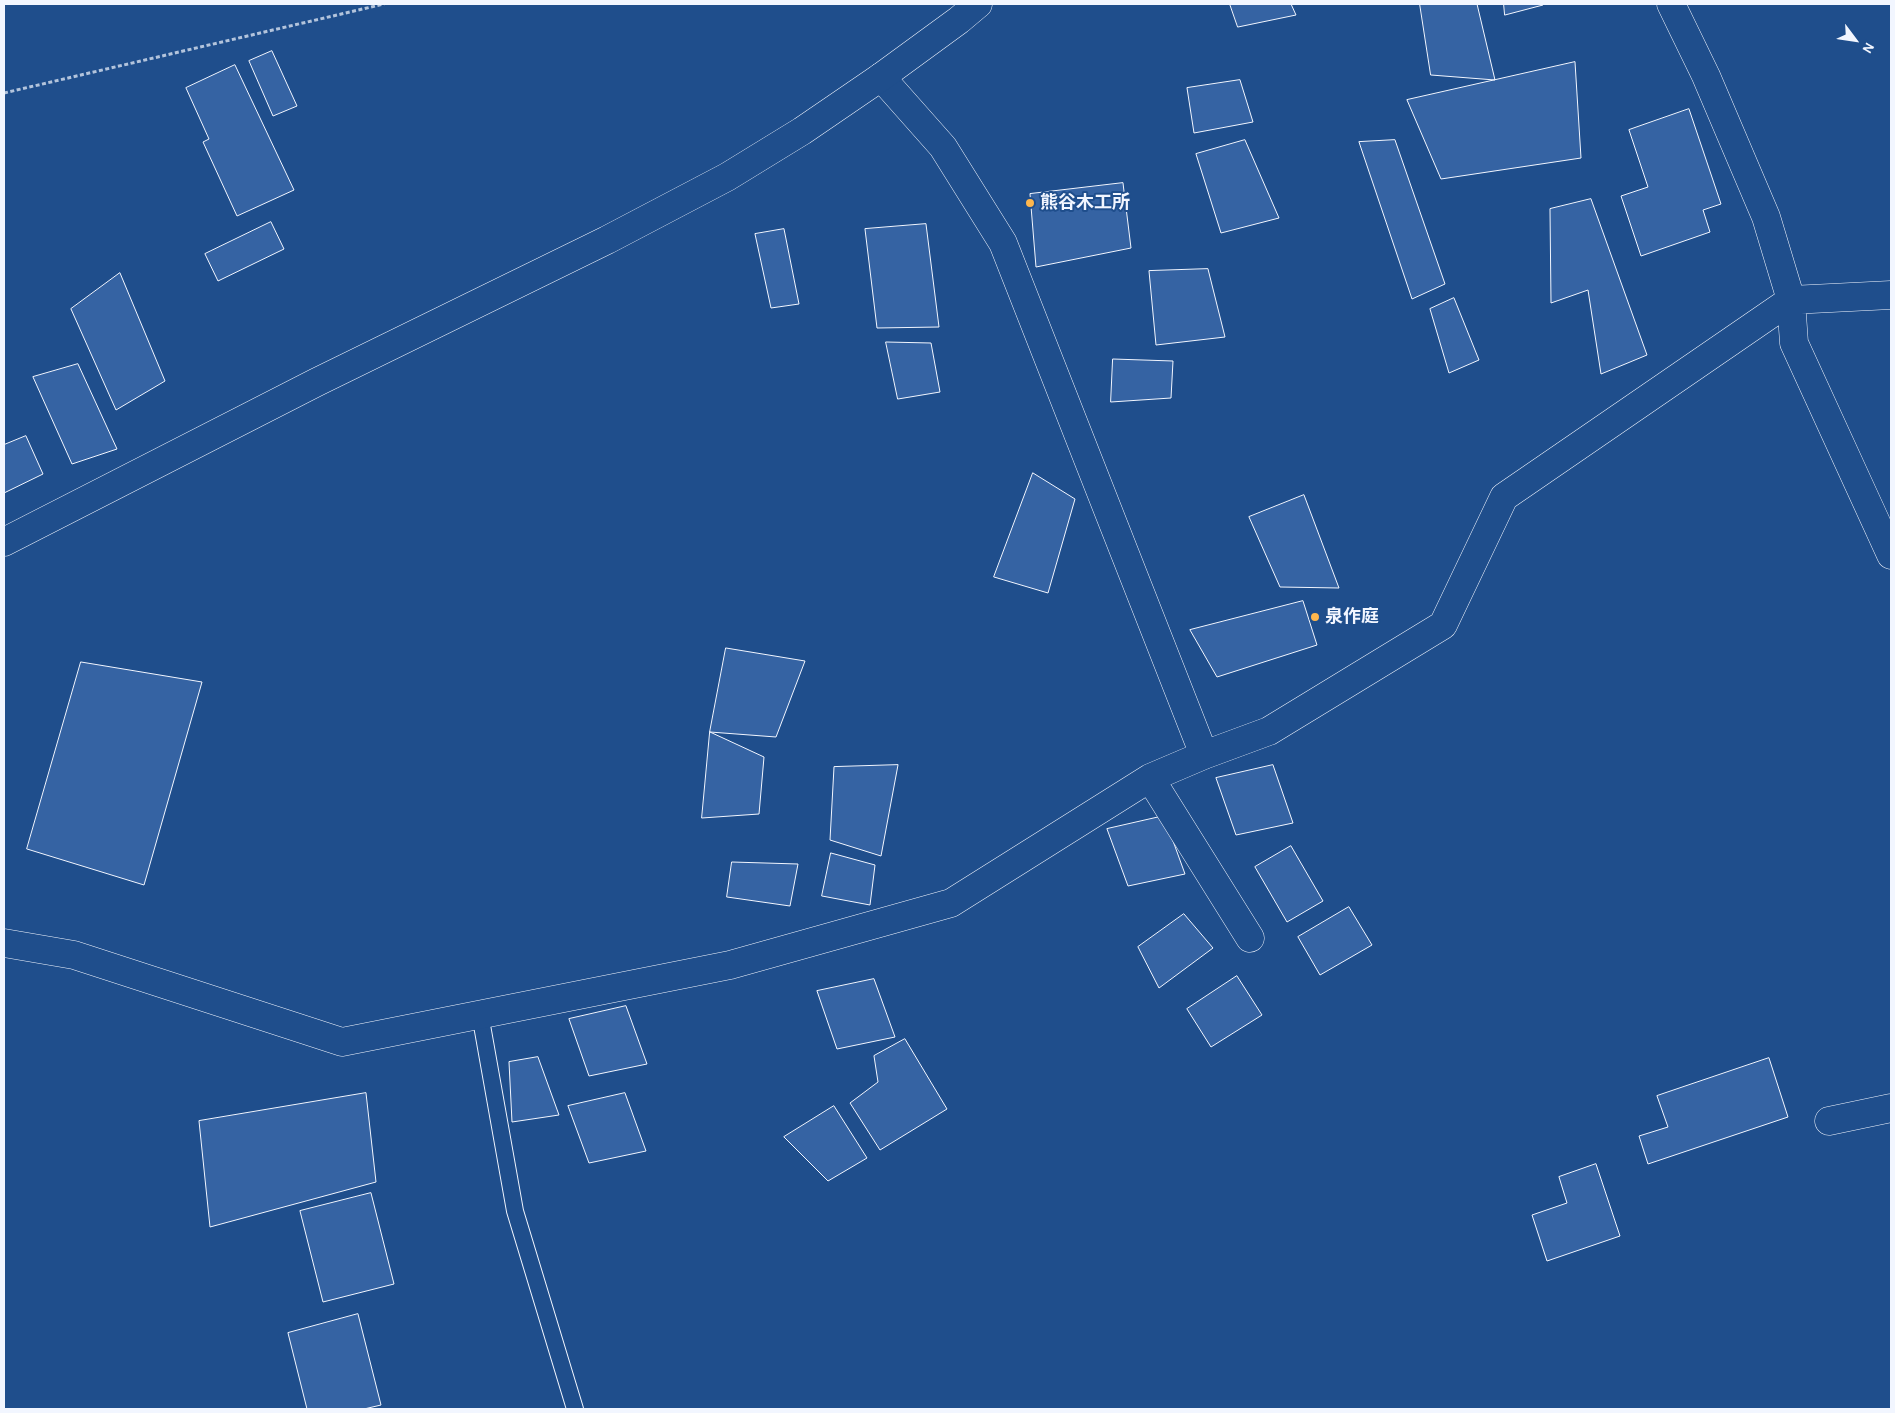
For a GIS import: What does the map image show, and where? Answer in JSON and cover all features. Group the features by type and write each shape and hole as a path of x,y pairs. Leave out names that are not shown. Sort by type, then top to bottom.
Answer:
{"street":[{"path":"4,542 317,382 608,240 727,177 802,131 881,77 978,4"},
{"path":"1671,4 1706,76 1766,217 1791,300 1794,343 1891,555"},
{"path":"881,77 943,147 1003,243 1204,755"},
{"path":"4,943 74,955 342,1042 730,965 951,903 1150,778 1204,755 1269,731 1443,625 1504,497 1791,300 1891,295"},
{"path":"1150,778 1250,938"},
{"path":"1829,1121 1891,1108"}],"lane":[{"path":"480,1014 515,1211 575,1409"}],"path":[{"path":"4,93 384,4"}],"building":[{"path":"1230,4 1291,4 1296,15 1238,27"},
{"path":"1420,4 1477,4 1495,80 1431,75"},
{"path":"1504,4 1542,4 1543,5 1505,15"},
{"path":"272,51 297,106 273,116 249,61"},
{"path":"1575,62 1581,158 1441,179 1407,100"},
{"path":"235,65 294,190 237,216 203,142 209,139 186,88"},
{"path":"1240,80 1253,122 1194,133 1187,88"},
{"path":"1689,109 1721,204 1703,210 1710,232 1641,256 1621,196 1648,187 1629,130"},
{"path":"1245,140 1279,218 1221,233 1196,154"},
{"path":"1395,140 1445,284 1412,299 1359,142"},
{"path":"1123,183 1131,248 1036,267 1030,194"},
{"path":"1591,199 1647,355 1601,374 1588,290 1551,303 1550,209"},
{"path":"271,222 284,249 218,281 205,254"},
{"path":"926,224 939,327 877,328 865,229"},
{"path":"784,229 799,304 771,308 755,234"},
{"path":"1208,269 1225,337 1156,345 1149,271"},
{"path":"120,273 165,381 116,410 71,309"},
{"path":"1454,298 1479,360 1449,373 1430,309"},
{"path":"886,342 931,343 940,392 898,399"},
{"path":"1113,359 1173,361 1171,398 1111,402"},
{"path":"78,364 117,449 72,464 33,377"},
{"path":"26,436 43,474 4,493 4,445"},
{"path":"1033,473 1075,499 1048,593 994,577"},
{"path":"1304,495 1339,588 1280,587 1249,517"},
{"path":"1303,601 1317,645 1217,677 1190,630"},
{"path":"726,648 805,661 776,737 710,732"},
{"path":"81,662 202,682 144,885 27,849"},
{"path":"710,732 764,757 759,814 702,818"},
{"path":"898,765 881,856 830,840 834,767"},
{"path":"1273,765 1293,823 1236,835 1216,778"},
{"path":"1164,816 1185,874 1128,886 1107,829"},
{"path":"1291,846 1323,901 1287,922 1255,867"},
{"path":"831,853 875,865 870,905 822,896"},
{"path":"732,862 798,864 790,906 727,897"},
{"path":"1349,907 1372,945 1320,975 1298,937"},
{"path":"1184,914 1213,948 1159,988 1138,947"},
{"path":"1237,976 1262,1015 1211,1047 1187,1009"},
{"path":"874,979 895,1037 837,1049 817,991"},
{"path":"626,1006 647,1064 589,1076 569,1019"},
{"path":"905,1039 947,1109 880,1150 850,1103 878,1082 874,1056"},
{"path":"538,1057 559,1115 512,1122 509,1062"},
{"path":"1769,1058 1788,1117 1648,1164 1639,1136 1668,1127 1657,1096"},
{"path":"366,1093 376,1182 210,1227 199,1121"},
{"path":"625,1093 646,1151 589,1163 568,1106"},
{"path":"834,1106 867,1158 828,1181 784,1137"},
{"path":"1596,1164 1620,1236 1547,1261 1532,1215 1567,1203 1559,1177"},
{"path":"371,1193 394,1284 323,1302 300,1211"},
{"path":"358,1314 381,1405 364,1409 307,1409 288,1333"}],"place":[{"name":"熊谷木工所","path":"1030,203"},
{"name":"泉作庭","path":"1315,617"}]}
